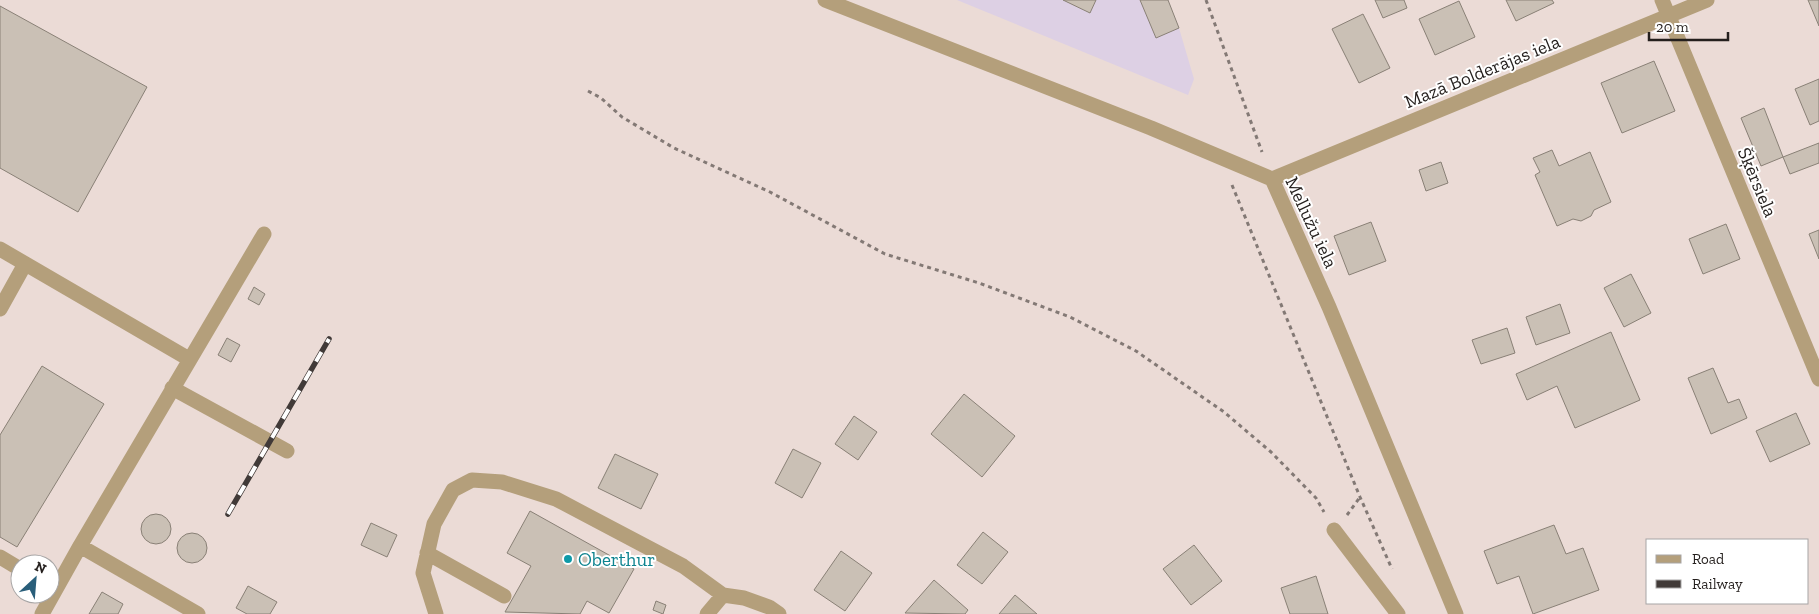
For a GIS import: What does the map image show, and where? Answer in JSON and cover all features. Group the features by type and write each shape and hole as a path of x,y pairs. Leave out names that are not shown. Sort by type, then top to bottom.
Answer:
{"street":[{"name":"Mellužu iela","path":"825,0 1151,128 1272,179 1330,307 1456,614"},
{"name":"Šķērsiela","path":"1662,0 1819,380"},
{"name":"Mazā Bolderājas iela","path":"1272,179 1708,0"},
{"path":"60,577 264,234"},
{"path":"0,249 189,359"},
{"path":"0,309 25,264"},
{"path":"172,388 287,452"},
{"path":"436,614 423,573 434,524 453,490 472,480 502,482 556,499 683,566 723,595 752,601 769,607 778,614"},
{"path":"1334,530 1398,614"},
{"path":"80,546 198,614"},
{"path":"427,553 504,596"},
{"path":"707,614 723,595"}],"path":[{"path":"1206,0 1272,179"},
{"path":"588,91 601,98 622,117 674,148 770,192 885,254 979,283 1070,317 1136,351 1224,412 1271,452 1316,498 1334,530"},
{"path":"1226,160 1232,186 1266,272 1360,497 1380,538"}],"shaded area":[{"path":"957,0 1168,0 1179,28 1194,79 1188,95"}],"building":[{"path":"1063,0 1096,0 1090,13"},
{"path":"1140,0 1168,0 1179,28 1156,38"},
{"path":"1375,0 1404,0 1407,8 1383,18"},
{"path":"1506,0 1552,0 1554,3 1516,21"},
{"path":"1808,0 1819,0 1819,26"},
{"path":"1459,1 1475,37 1435,55 1419,19"},
{"path":"0,6 147,87 78,212 0,168"},
{"path":"1363,14 1390,68 1359,83 1332,29"},
{"path":"1654,61 1675,111 1622,133 1601,83"},
{"path":"1819,79 1819,121 1810,125 1795,89"},
{"path":"1764,108 1783,157 1761,166 1741,118"},
{"path":"1819,143 1819,163 1790,174 1783,157"},
{"path":"1552,150 1559,166 1590,152 1611,202 1594,210 1591,216 1581,221 1573,219 1557,226 1535,175 1540,172 1533,158"},
{"path":"1441,162 1448,183 1426,191 1419,170"},
{"path":"1371,222 1386,261 1349,275 1334,236"},
{"path":"1726,224 1740,259 1703,274 1689,239"},
{"path":"1819,230 1819,259 1809,234"},
{"path":"1631,274 1651,313 1624,327 1604,288"},
{"path":"254,287 265,294 259,305 248,299"},
{"path":"1560,304 1570,333 1536,345 1526,317"},
{"path":"1507,328 1515,353 1481,364 1472,340"},
{"path":"1611,332 1640,400 1575,428 1557,386 1527,400 1516,374"},
{"path":"227,338 240,345 231,362 218,355"},
{"path":"42,366 104,404 17,547 0,537 0,435"},
{"path":"1713,368 1728,403 1739,399 1747,418 1711,434 1688,378"},
{"path":"964,394 1015,436 982,477 931,434"},
{"path":"1796,413 1810,444 1770,462 1756,431"},
{"path":"854,416 877,432 858,460 835,444"},
{"path":"793,449 821,463 802,498 775,483"},
{"path":"615,454 658,474 641,509 598,488"},
{"name":"Oberthur","path":"530,511 634,569 609,613 587,601 580,614 505,612 531,566 507,553"},
{"path":"156,514 166,519 171,529 166,539 156,544 146,539 141,529 146,519"},
{"path":"371,523 397,535 387,557 361,545"},
{"path":"1554,525 1566,554 1583,548 1599,590 1533,614 1519,576 1497,584 1484,551"},
{"path":"983,532 1008,552 982,584 957,565"},
{"path":"192,533 202,538 207,548 202,558 192,563 182,558 177,548 182,538"},
{"path":"1194,545 1222,581 1191,605 1163,569"},
{"path":"841,551 872,573 845,611 814,590"},
{"path":"1316,576 1328,614 1290,614 1281,588"},
{"path":"934,580 968,610 965,614 905,613"},
{"path":"248,586 277,602 270,614 247,614 236,608"},
{"path":"102,592 123,604 118,614 89,614"},
{"path":"1015,595 1037,614 999,614"},
{"path":"656,601 666,605 663,614 653,610"}],"railway":[{"path":"228,514 329,339"}],"place":[{"name":"Oberthur","path":"568,559"}]}
